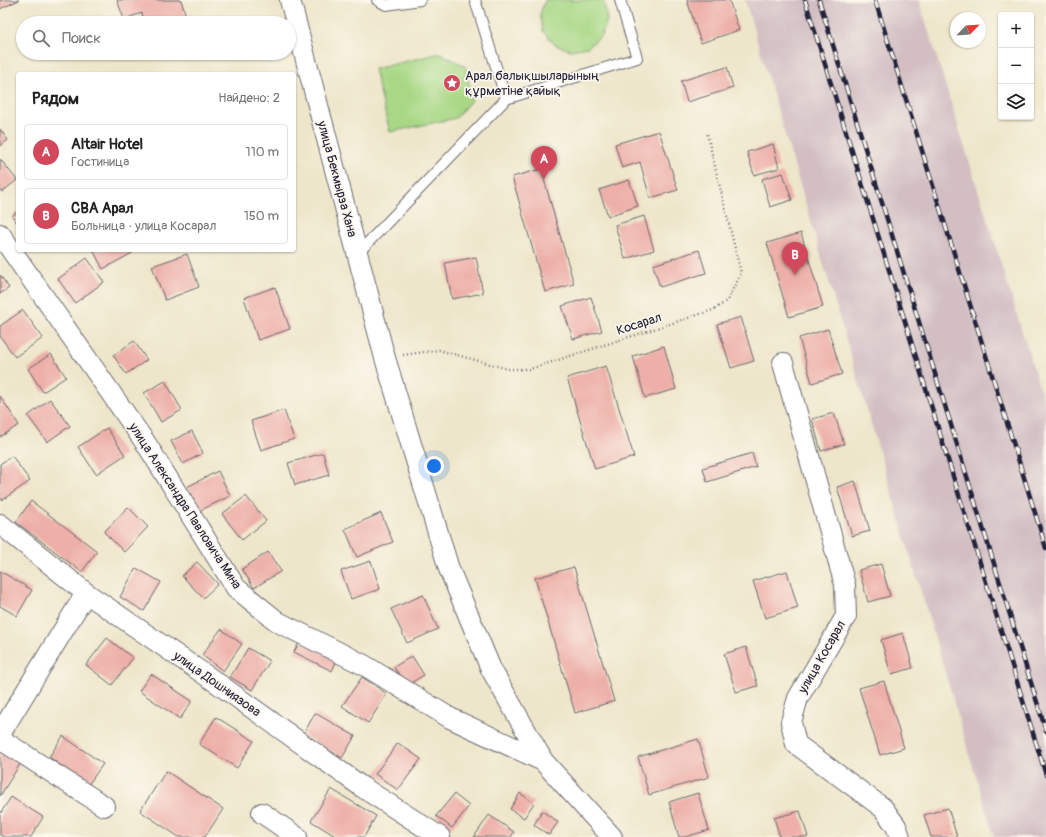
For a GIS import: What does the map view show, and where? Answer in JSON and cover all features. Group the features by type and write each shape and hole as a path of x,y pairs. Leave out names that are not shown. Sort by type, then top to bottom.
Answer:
{"street":[{"name":"улица Бекмырза Хана","path":"290,0 294,16"},
{"name":"улица Бекмырза Хана","path":"296,23 385,358 449,569 491,669 543,761"},
{"name":"улица Александра Павловича Мина","path":"0,234 147,445 236,588 278,622 364,665 450,718 543,761"},
{"name":"улица Косарал","path":"783,363 845,585 846,616 798,698 790,722 796,744 883,808 896,826 900,837"},
{"name":"улица Дошниязова","path":"0,524 86,593 220,685 362,787 440,837"},
{"path":"0,734 86,593"},
{"path":"0,739 104,806"},
{"path":"543,761 612,837"},
{"path":"262,812 297,837"}],"lane":[{"path":"377,0 386,6 420,0"},
{"path":"475,0 506,99"},
{"path":"357,254 506,99 637,58 620,0"}],"path":[{"name":"Косарал","path":"385,358 440,350 508,369 530,369 713,310 727,301 741,273 707,134"}],"shaded area":[{"path":"745,0 919,0 1046,408 1046,837 994,837"}],"green space":[{"path":"545,0 602,0 604,2 607,20 601,36 588,47 570,50 554,44 543,31 540,14"},
{"path":"440,53 465,66 472,99 456,118 390,132 374,69"}],"building":[{"path":"0,0 19,0 0,9"},
{"path":"117,0 181,0 186,16 143,16 142,13 133,16 123,16"},
{"path":"687,0 729,0 739,30 701,43"},
{"path":"727,67 733,88 687,102 681,81"},
{"path":"0,129 8,140 0,146"},
{"path":"659,131 678,190 650,198 640,162 622,168 615,144"},
{"path":"773,144 779,168 754,175 747,152"},
{"path":"0,159 16,179 16,181 2,192 0,190"},
{"path":"541,169 574,284 545,292 512,177"},
{"path":"783,173 792,200 770,207 762,179"},
{"path":"629,180 638,206 608,216 599,190"},
{"path":"16,213 16,221 12,216"},
{"path":"644,216 654,250 625,259 615,225"},
{"path":"801,233 823,307 789,317 767,243"},
{"path":"699,250 706,273 660,287 653,265"},
{"path":"94,252 134,252 103,269"},
{"path":"187,254 199,287 165,300 152,266"},
{"path":"476,257 483,293 452,299 445,263"},
{"path":"87,258 104,282 75,303 58,279"},
{"path":"0,275 9,288 0,294"},
{"path":"275,287 290,329 258,340 244,298"},
{"path":"591,297 602,331 573,339 562,306"},
{"path":"23,310 43,338 15,357 0,336 0,326"},
{"path":"741,317 754,361 731,368 717,324"},
{"path":"828,329 842,374 812,383 799,338"},
{"path":"134,341 147,360 126,374 113,355"},
{"path":"664,346 676,389 645,398 633,356"},
{"path":"51,354 66,377 43,392 28,369"},
{"path":"606,366 634,457 595,469 567,378"},
{"path":"165,381 182,410 161,422 144,393"},
{"path":"0,396 19,425 0,437"},
{"path":"50,399 70,426 47,442 28,416"},
{"path":"284,410 294,439 261,450 251,421"},
{"path":"834,413 844,444 821,451 812,419"},
{"path":"107,428 125,455 96,474 78,447"},
{"path":"192,431 203,453 183,464 171,441"},
{"path":"323,453 329,475 295,485 288,463"},
{"path":"752,453 756,467 707,482 703,468"},
{"path":"12,456 30,481 2,500 0,497 0,464"},
{"path":"218,471 230,496 199,511 187,487"},
{"path":"855,481 870,531 852,536 837,487"},
{"path":"246,496 266,521 242,540 222,514"},
{"path":"31,501 97,551 82,572 16,522"},
{"path":"128,507 148,527 124,552 104,532"},
{"path":"381,513 393,542 357,557 345,529"},
{"path":"268,552 281,571 254,588 242,569"},
{"path":"371,561 380,589 351,599 341,571"},
{"path":"197,562 218,584 203,598 182,576"},
{"path":"881,564 890,596 868,602 859,570"},
{"path":"574,567 614,701 575,713 535,578"},
{"path":"136,568 161,582 144,611 120,597"},
{"path":"0,571 32,590 17,616 0,606"},
{"path":"787,571 798,608 765,618 753,581"},
{"path":"423,595 438,629 407,643 391,609"},
{"path":"221,629 242,644 223,671 202,655"},
{"path":"903,633 913,668 891,674 881,640"},
{"path":"107,638 133,658 112,685 86,665"},
{"path":"300,641 337,660 332,671 294,652"},
{"path":"746,647 758,686 736,692 724,654"},
{"path":"248,648 270,661 252,690 230,677"},
{"path":"412,656 424,675 406,686 394,667"},
{"path":"151,674 192,701 180,719 139,691"},
{"path":"362,677 387,694 368,723 342,706"},
{"path":"884,681 904,748 880,755 859,688"},
{"path":"315,713 355,736 342,758 303,735"},
{"path":"216,717 254,741 237,768 199,744"},
{"path":"63,736 103,764 88,785 49,757"},
{"path":"698,739 709,777 649,795 638,757"},
{"path":"398,743 421,759 398,790 375,774"},
{"path":"0,751 20,764 0,796"},
{"path":"166,771 223,809 205,837 179,837 140,811"},
{"path":"331,789 376,816 364,837 337,837 311,821"},
{"path":"520,793 534,803 524,818 510,809"},
{"path":"698,793 709,830 685,837 679,837 669,802"},
{"path":"454,794 469,806 452,828 436,816"},
{"path":"11,797 43,817 31,837 4,837 0,835 0,814"},
{"path":"948,808 957,837 931,837 924,815"},
{"path":"542,811 558,822 549,835 534,825"},
{"path":"800,811 808,837 780,837 774,818"},
{"path":"489,815 514,832 511,837 474,837"}],"railway":[{"path":"805,0 1046,775"},
{"path":"819,0 1046,731"},
{"path":"875,0 1046,548"}],"place":[{"name":"Арал балықшыларының құрметіне қайық","path":"452,83"},
{"name":"Altair Hotel","path":"544,179"},
{"name":"СВА Арал","path":"795,275"}]}
